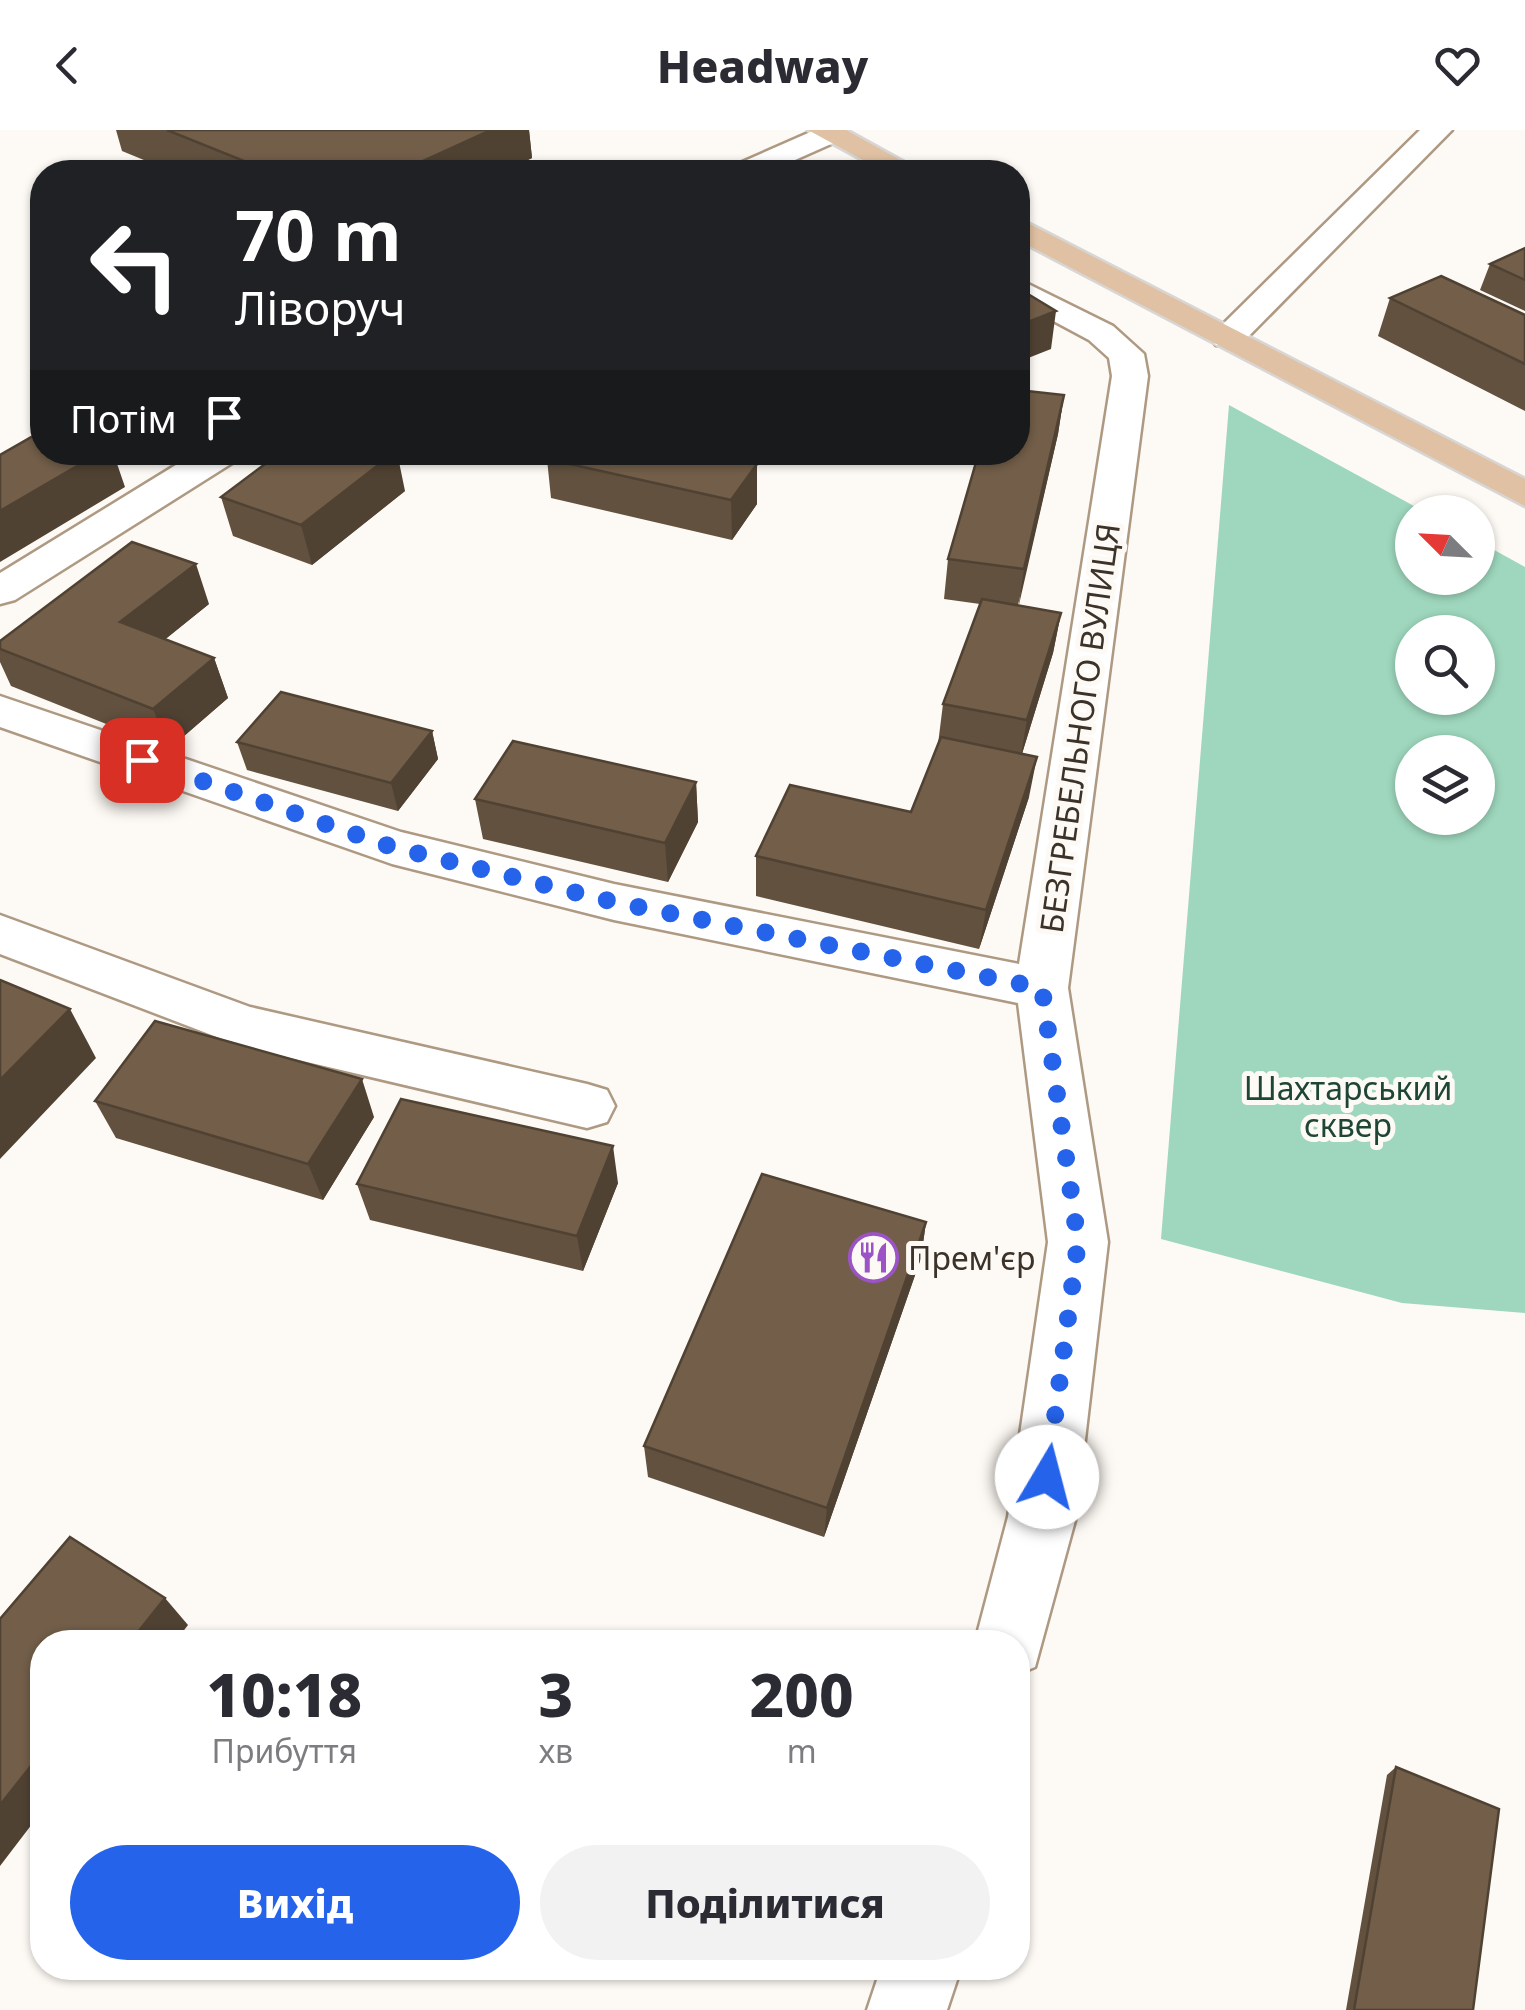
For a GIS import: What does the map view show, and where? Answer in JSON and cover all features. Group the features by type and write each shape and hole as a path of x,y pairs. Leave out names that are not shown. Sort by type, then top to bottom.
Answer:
{"main road":[{"path":"826,132 882,160"},
{"path":"1030,234 1525,494"}],"street":[{"path":"1228,338 1437,130"},
{"path":"767,160 826,132"},
{"path":"740,139 775,160"},
{"name":"БЕЗГРЕБЕЛЬНОГО ВУЛИЦЯ","path":"1013,1630 1042,1516 1078,1242 1042,988 1130,376 1126,354 1102,333 1030,294"},
{"path":"0,590 203,465"},
{"path":"0,711 392,847 614,902 1042,988"},
{"path":"0,934 243,1026 587,1106"},
{"path":"907,2010 918,1980"}],"green space":[{"name":"Шахтарський сквер","path":"1229,405 1395,496 1395,595 1495,595 1495,550 1525,567 1525,1313 1402,1303 1161,1239"}],"building":[{"path":"167,130 491,130 425,160 241,160"},
{"path":"1525,248 1525,280 1490,264"},
{"path":"1441,276 1525,315 1525,364 1390,298"},
{"path":"1030,295 1056,311 1030,321"},
{"path":"1030,391 1064,395 1024,569 948,559 975,465 1030,465"},
{"path":"30,438 30,465 79,465 0,511 0,455"},
{"path":"264,465 378,465 301,525 221,497"},
{"path":"574,465 756,465 731,500"},
{"path":"132,542 196,564 120,622 214,658 153,709 0,649 0,641"},
{"path":"982,599 1061,613 1027,720 943,704"},
{"path":"281,692 432,731 391,783 237,742"},
{"path":"941,737 1037,757 986,910 756,856 790,785 911,812"},
{"path":"513,741 696,782 665,843 475,799"},
{"path":"0,980 70,1009 0,1080"},
{"path":"155,1021 362,1079 308,1164 95,1101"},
{"path":"401,1099 613,1146 577,1236 357,1184"},
{"path":"762,1174 926,1222 827,1508 644,1446"},
{"path":"70,1537 165,1598 140,1630 30,1630 30,1767 0,1805 0,1619"},
{"path":"1396,1767 1499,1809 1473,2010 1354,2010"}],"place":[{"name":"Прем'єр","path":"873,1257"}],"route":[{"path":"142,760 392,847 614,902 1042,988 1078,1242 1047,1477"}]}
